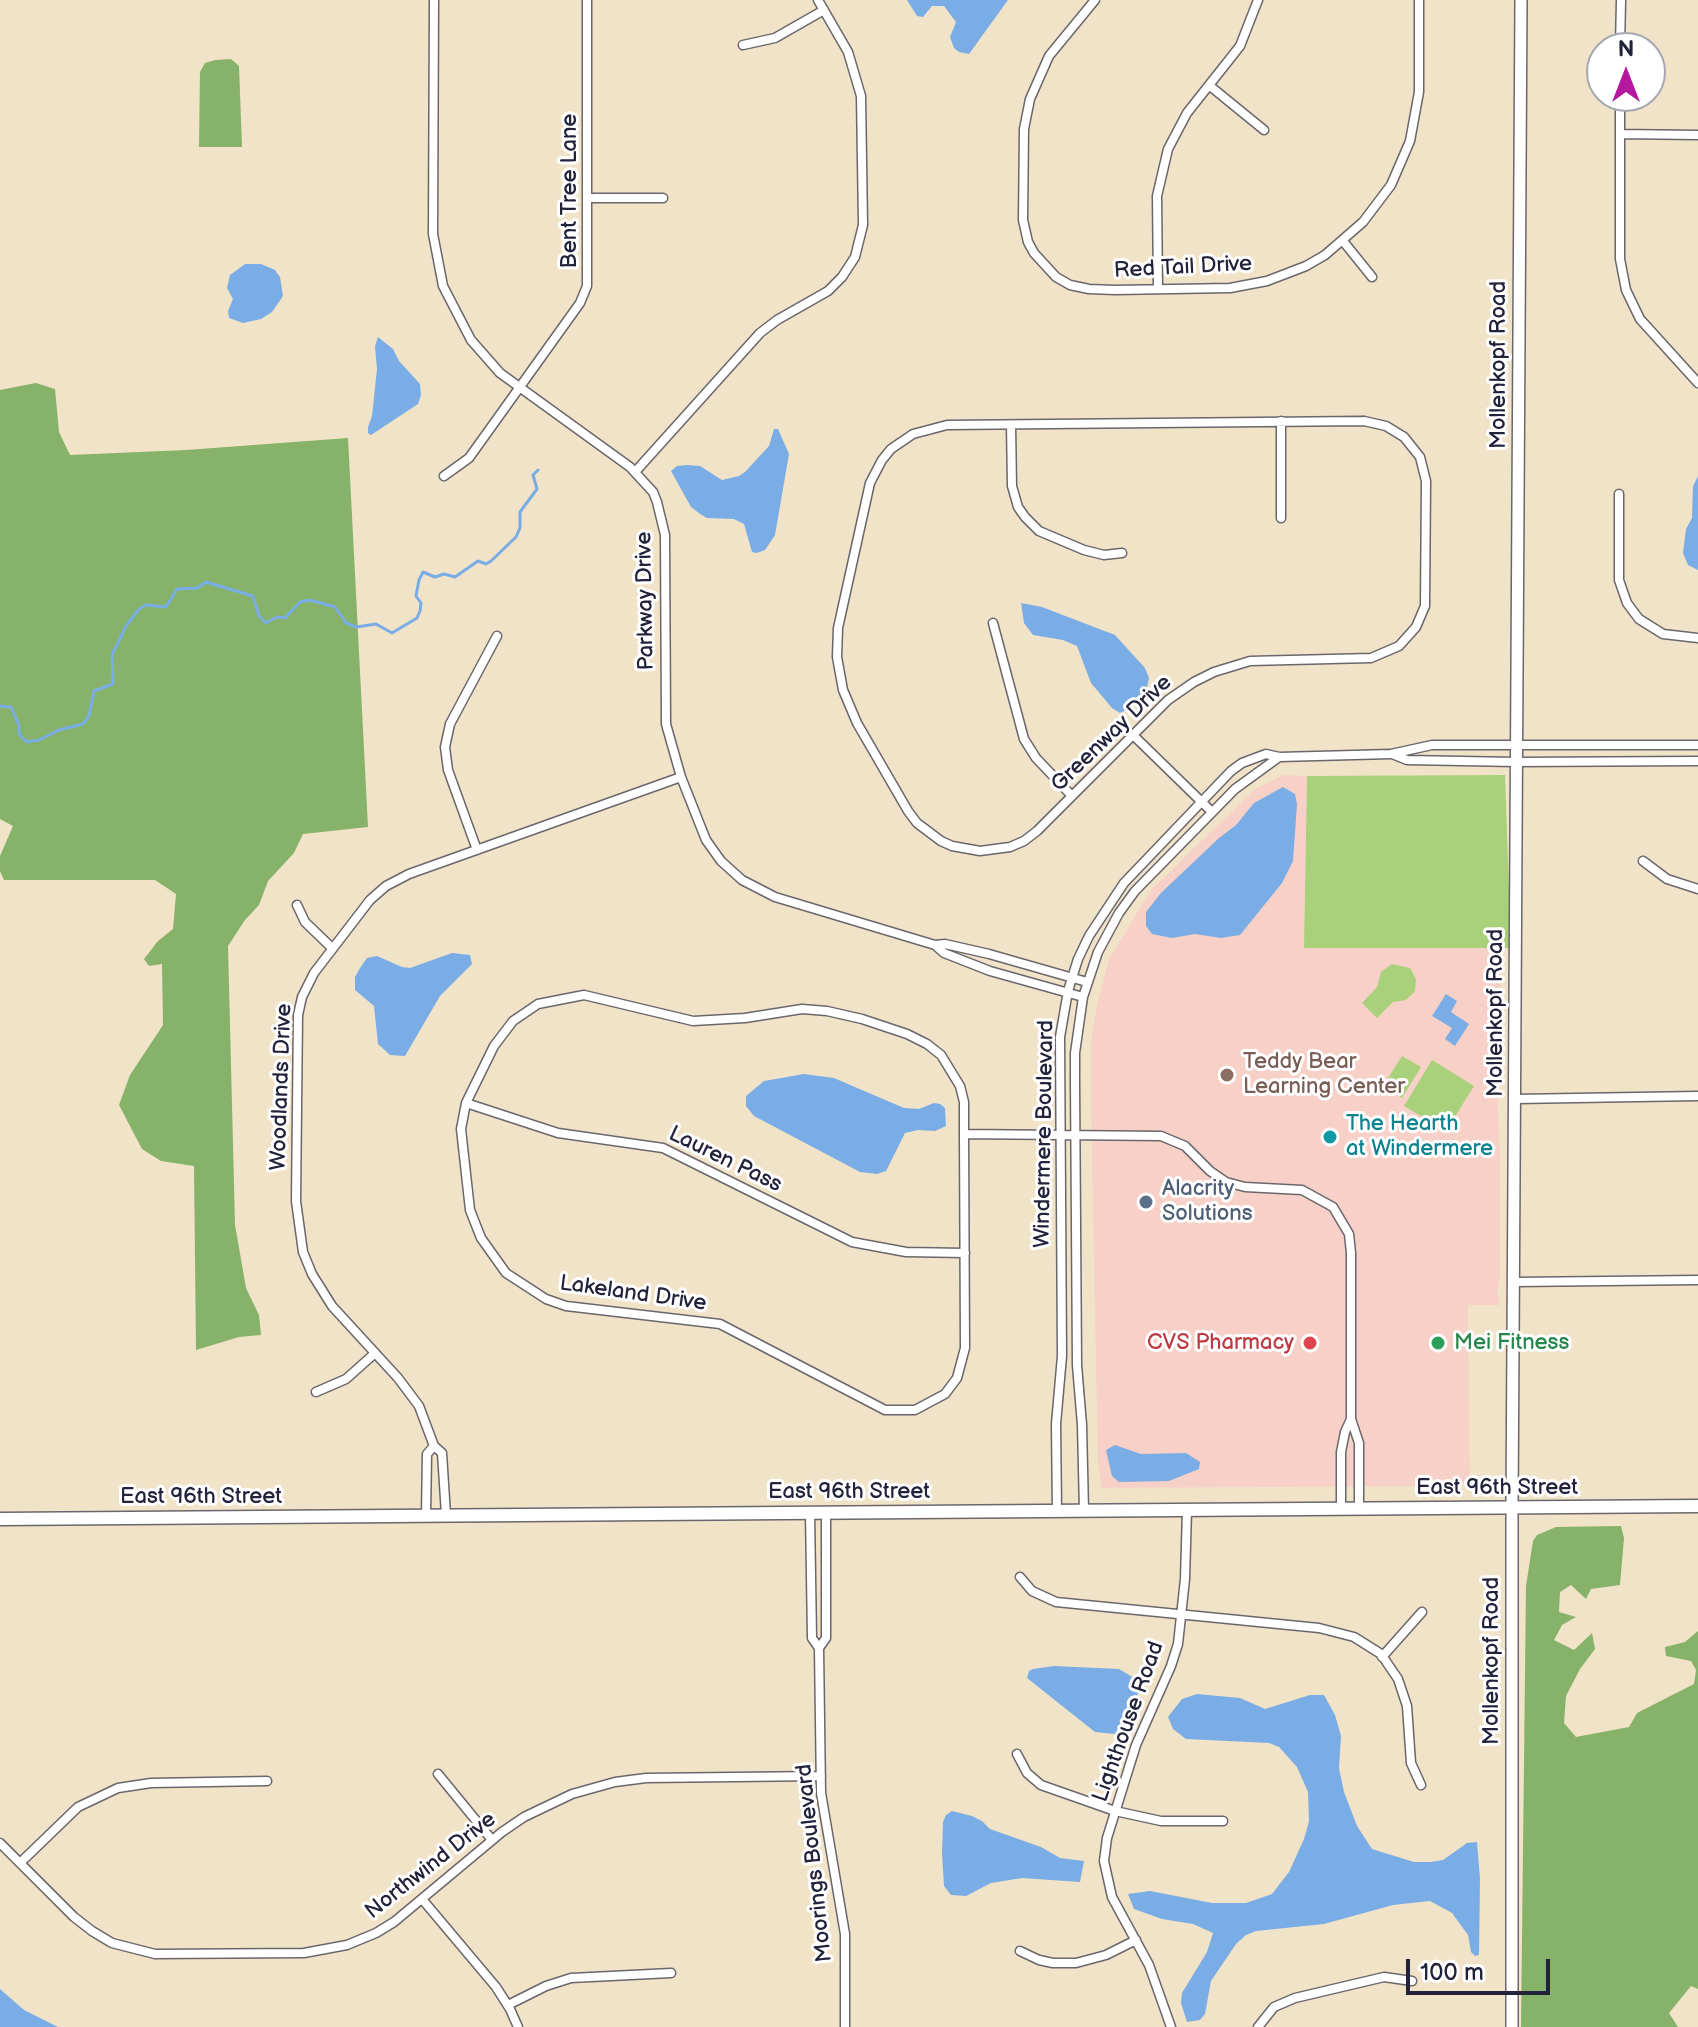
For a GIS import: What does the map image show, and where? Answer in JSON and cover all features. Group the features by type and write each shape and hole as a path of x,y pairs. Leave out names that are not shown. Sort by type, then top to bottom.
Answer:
{"main road":[{"name":"East 96th Street","path":"0,1519 1698,1506"}],"street":[{"name":"Parkway Drive","path":"434,0 435,251 443,286 459,321 487,359 521,389 635,472 653,492 664,524 664,710 670,743 706,840 721,861 742,880 775,897 935,945 945,944 989,954 1087,982"},
{"name":"Bent Tree Lane","path":"444,476 469,458 521,389 584,295 588,278 587,0"},
{"path":"635,472 760,333 828,291 855,257 863,225 861,96 848,52 818,0"},
{"name":"Red Tail Drive","path":"1095,0 1049,56 1037,79 1025,118 1024,228 1028,242 1045,267 1070,285 1089,289 1230,288 1267,281 1306,266 1343,241 1363,222 1391,185 1410,141 1419,92 1419,0"},
{"path":"1158,289 1157,196 1161,175 1178,128 1240,46 1258,0"},
{"name":"Mollenkopf Road","path":"1512,2027 1521,0"},
{"path":"1620,32 1621,0"},
{"path":"743,45 775,38 824,10"},
{"path":"1210,86 1264,130"},
{"path":"1620,112 1620,259 1626,290 1640,319 1698,383"},
{"path":"1620,134 1698,135"},
{"path":"588,198 663,198"},
{"path":"1343,241 1372,277"},
{"path":"1281,421 1281,518"},
{"name":"Greenway Drive","path":"1281,421 1378,423 1395,431 1411,445 1422,462 1426,481 1425,598 1422,616 1408,637 1399,646 1371,658 1273,658 1214,672 1179,691 1037,831 1010,847 980,851 941,841 917,823 857,723 840,675 837,641 845,591 870,483 882,460 901,440 924,429 947,425 1281,421"},
{"path":"1011,425 1013,494 1031,525 1045,534 1093,553 1122,553"},
{"path":"1619,494 1619,580 1627,603 1639,619 1663,634 1698,638"},
{"path":"993,623 1024,739 1036,758 1072,796"},
{"path":"477,850 448,770 445,747 450,724 497,636"},
{"path":"1133,735 1212,812"},
{"name":"Windermere Boulevard","path":"1057,1511 1056,1424 1062,1356 1060,1037 1072,977 1089,936 1124,883 1242,763 1266,754 1279,757 1391,754 1432,745 1698,745"},
{"name":"Windermere Boulevard","path":"1391,754 1407,760 1698,761"},
{"name":"Windermere Boulevard","path":"1084,1511 1077,1365 1075,1134 1075,1053 1083,997 1108,931 1135,891 1246,779 1270,766 1279,757"},
{"name":"Woodlands Drive","path":"446,1515 442,1453 434,1446 419,1406 322,1293 303,1252 297,1215 298,1015 307,984 370,900 386,886 409,874 681,777"},
{"path":"1643,861 1667,879 1698,889"},
{"path":"297,905 305,922 332,948"},
{"name":"Parkway Drive","path":"935,945 944,953 990,971 1083,997"},
{"name":"Lakeland Drive","path":"584,995 704,1022 815,1009 850,1015 907,1034 941,1055 960,1086 964,1102 964,1134 965,1348 957,1378 945,1394 926,1406 907,1411 885,1410 720,1324 566,1306 523,1286 492,1257 481,1238 470,1210 461,1141 466,1103 503,1032 525,1011 552,1000 584,995"},
{"path":"1515,1099 1698,1096"},
{"name":"Lauren Pass","path":"466,1103 558,1133 663,1148 852,1242 906,1252 965,1253"},
{"path":"964,1134 1161,1136 1185,1146 1226,1182 1245,1187 1302,1190 1333,1207 1349,1234 1351,1253 1351,1419 1359,1443 1359,1509"},
{"path":"1514,1282 1698,1280"},
{"path":"316,1392 346,1379 374,1354"},
{"path":"1341,1509 1341,1452 1351,1419"},
{"path":"426,1516 427,1454 434,1446"},
{"name":"Lighthouse Road","path":"1171,2027 1158,1986 1112,1897 1105,1875 1105,1846 1136,1745 1174,1658 1182,1613 1187,1510"},
{"name":"Moorings Boulevard","path":"810,1513 812,1638 819,1648 822,1803 845,1934 845,2027"},
{"name":"Moorings Boulevard","path":"819,1648 826,1638 826,1513"},
{"path":"1020,1577 1032,1591 1056,1602 1332,1630 1354,1637 1382,1657 1396,1675 1405,1696 1409,1756 1421,1785"},
{"path":"1382,1657 1422,1612"},
{"path":"1017,1754 1027,1773 1037,1783 1115,1811 1153,1820 1223,1821"},
{"path":"438,1774 492,1840"},
{"name":"Northwind Drive","path":"0,1843 92,1931 112,1943 155,1954 304,1953 364,1940 376,1933 492,1840 548,1805 581,1791 615,1782 659,1777 821,1776"},
{"path":"20,1863 78,1807 118,1788 151,1783 267,1781"},
{"path":"422,1899 508,2005 518,2027"},
{"path":"1020,1951 1053,1963 1076,1963 1106,1955 1136,1940"},
{"path":"508,2005 546,1986 571,1978 671,1973"},
{"path":"1258,2027 1274,2007 1295,1998 1384,1977 1412,1981"}],"shaded area":[{"path":"1284,775 1307,776 1304,948 1503,948 1499,966 1503,1009 1496,1056 1500,1162 1500,1277 1497,1291 1500,1305 1468,1305 1470,1483 1444,1486 1102,1488 1098,1466 1091,1040 1109,959 1152,889 1255,789"}],"green space":[{"path":"231,59 239,66 242,147 199,147 200,72 205,63"},
{"path":"36,383 55,389 59,432 70,455 348,438 368,827 303,834 294,853 268,881 259,905 228,946 235,1225 246,1288 259,1315 261,1335 239,1337 196,1350 194,1166 161,1161 142,1149 119,1105 130,1075 163,1025 162,964 149,966 144,959 158,941 173,929 176,894 155,880 4,880 0,871 0,856 13,826 0,819 0,390"},
{"path":"1505,775 1511,948 1304,948 1307,776"},
{"path":"1392,964 1410,968 1416,979 1415,991 1406,1000 1393,1002 1377,1018 1362,1003 1377,987 1381,972"},
{"path":"1402,1056 1421,1067 1402,1098 1383,1086"},
{"path":"1432,1060 1474,1086 1446,1131 1404,1106"},
{"path":"1621,1526 1624,1538 1620,1585 1591,1589 1586,1599 1571,1585 1560,1592 1559,1612 1576,1617 1562,1625 1554,1640 1574,1650 1592,1633 1595,1649 1566,1696 1564,1723 1576,1737 1629,1727 1637,1713 1694,1684 1696,1670 1691,1661 1666,1656 1665,1647 1685,1642 1698,1631 1698,1989 1691,1986 1669,2013 1678,2027 1521,2027 1526,1586 1533,1541 1537,1535 1556,1527"}],"water":[{"path":"907,0 1008,0 969,54 954,48 950,37 956,22 944,6 932,6 923,17 917,16"},
{"path":"245,264 261,264 275,270 280,277 283,296 272,312 261,319 243,323 229,318 228,311 233,299 227,288 230,275"},
{"path":"378,337 393,349 399,361 420,384 421,395 418,404 371,435 368,427 372,416"},
{"path":"774,429 778,429 789,454 775,535 765,550 757,553 752,552 744,524 734,519 707,518 691,507 671,471 677,466 687,465 700,466 722,480 739,476 769,446"},
{"path":"1698,476 1698,570 1688,565 1683,553 1686,529 1692,518 1693,486"},
{"path":"1021,603 1042,607 1115,635 1145,668 1149,678 1146,692 1120,713 1112,708 1091,683 1077,646 1063,640 1033,635 1024,623"},
{"path":"1283,787 1295,794 1297,804 1293,861 1282,883 1240,935 1221,938 1195,934 1172,938 1152,934 1146,926 1146,912 1161,893 1236,825 1254,803"},
{"path":"452,953 470,955 472,964 440,996 405,1056 390,1055 378,1044 374,1006 355,990 355,977 360,968 367,958 377,956 410,968"},
{"path":"1446,994 1457,1001 1451,1012 1469,1024 1455,1046 1445,1039 1452,1028 1432,1016"},
{"path":"804,1074 834,1078 904,1108 919,1109 940,1104 945,1108 946,1126 935,1131 905,1133 886,1171 877,1174 860,1172 754,1116 746,1106 746,1096 764,1081"},
{"path":"1115,1445 1141,1454 1186,1453 1200,1462 1199,1469 1169,1481 1119,1482 1112,1476 1106,1450"},
{"path":"1054,1666 1119,1669 1134,1678 1139,1692 1115,1734 1095,1732 1027,1678 1033,1669"},
{"path":"1197,1694 1240,1698 1265,1709 1310,1695 1324,1695 1335,1715 1341,1736 1339,1768 1344,1792 1357,1826 1372,1849 1414,1862 1431,1862 1443,1860 1467,1843 1477,1842 1479,1955 1471,1952 1468,1935 1452,1913 1430,1901 1393,1905 1324,1924 1256,1931 1236,1944 1211,1981 1205,2014 1200,2020 1187,2022 1181,2003 1182,1993 1207,1952 1213,1933 1193,1924 1162,1919 1134,1909 1128,1894 1150,1891 1212,1903 1246,1903 1272,1894 1289,1872 1309,1821 1308,1792 1297,1767 1279,1747 1269,1743 1186,1739 1173,1729 1168,1717 1182,1699"},
{"path":"952,1811 972,1816 990,1829 1041,1847 1060,1858 1084,1861 1080,1882 1022,1878 991,1883 966,1896 951,1895 944,1886 942,1853 943,1822"},
{"path":"0,1989 24,2010 58,2027 0,2027"}],"waterway":[{"path":"0,706 11,707 19,725 19,734 27,742 83,724 89,716 94,691 113,684 112,655 126,626 139,609 146,605 166,607 177,589 197,588 206,582 253,596 259,616 266,623 277,617 285,618 300,602 310,600 335,607 346,623 356,627 376,624 392,633 417,618 421,603 416,596 423,572 435,577 444,574 455,577 478,561 486,564 491,561 516,537 520,528 520,512 537,489 533,475 538,470"}],"place":[{"name":"Teddy Bear Learning Center","path":"1227,1075"},
{"name":"The Hearth at Windermere","path":"1330,1137"},
{"name":"Alacrity Solutions","path":"1146,1202"},
{"name":"CVS Pharmacy","path":"1310,1343"},
{"name":"Mei Fitness","path":"1438,1343"}]}
